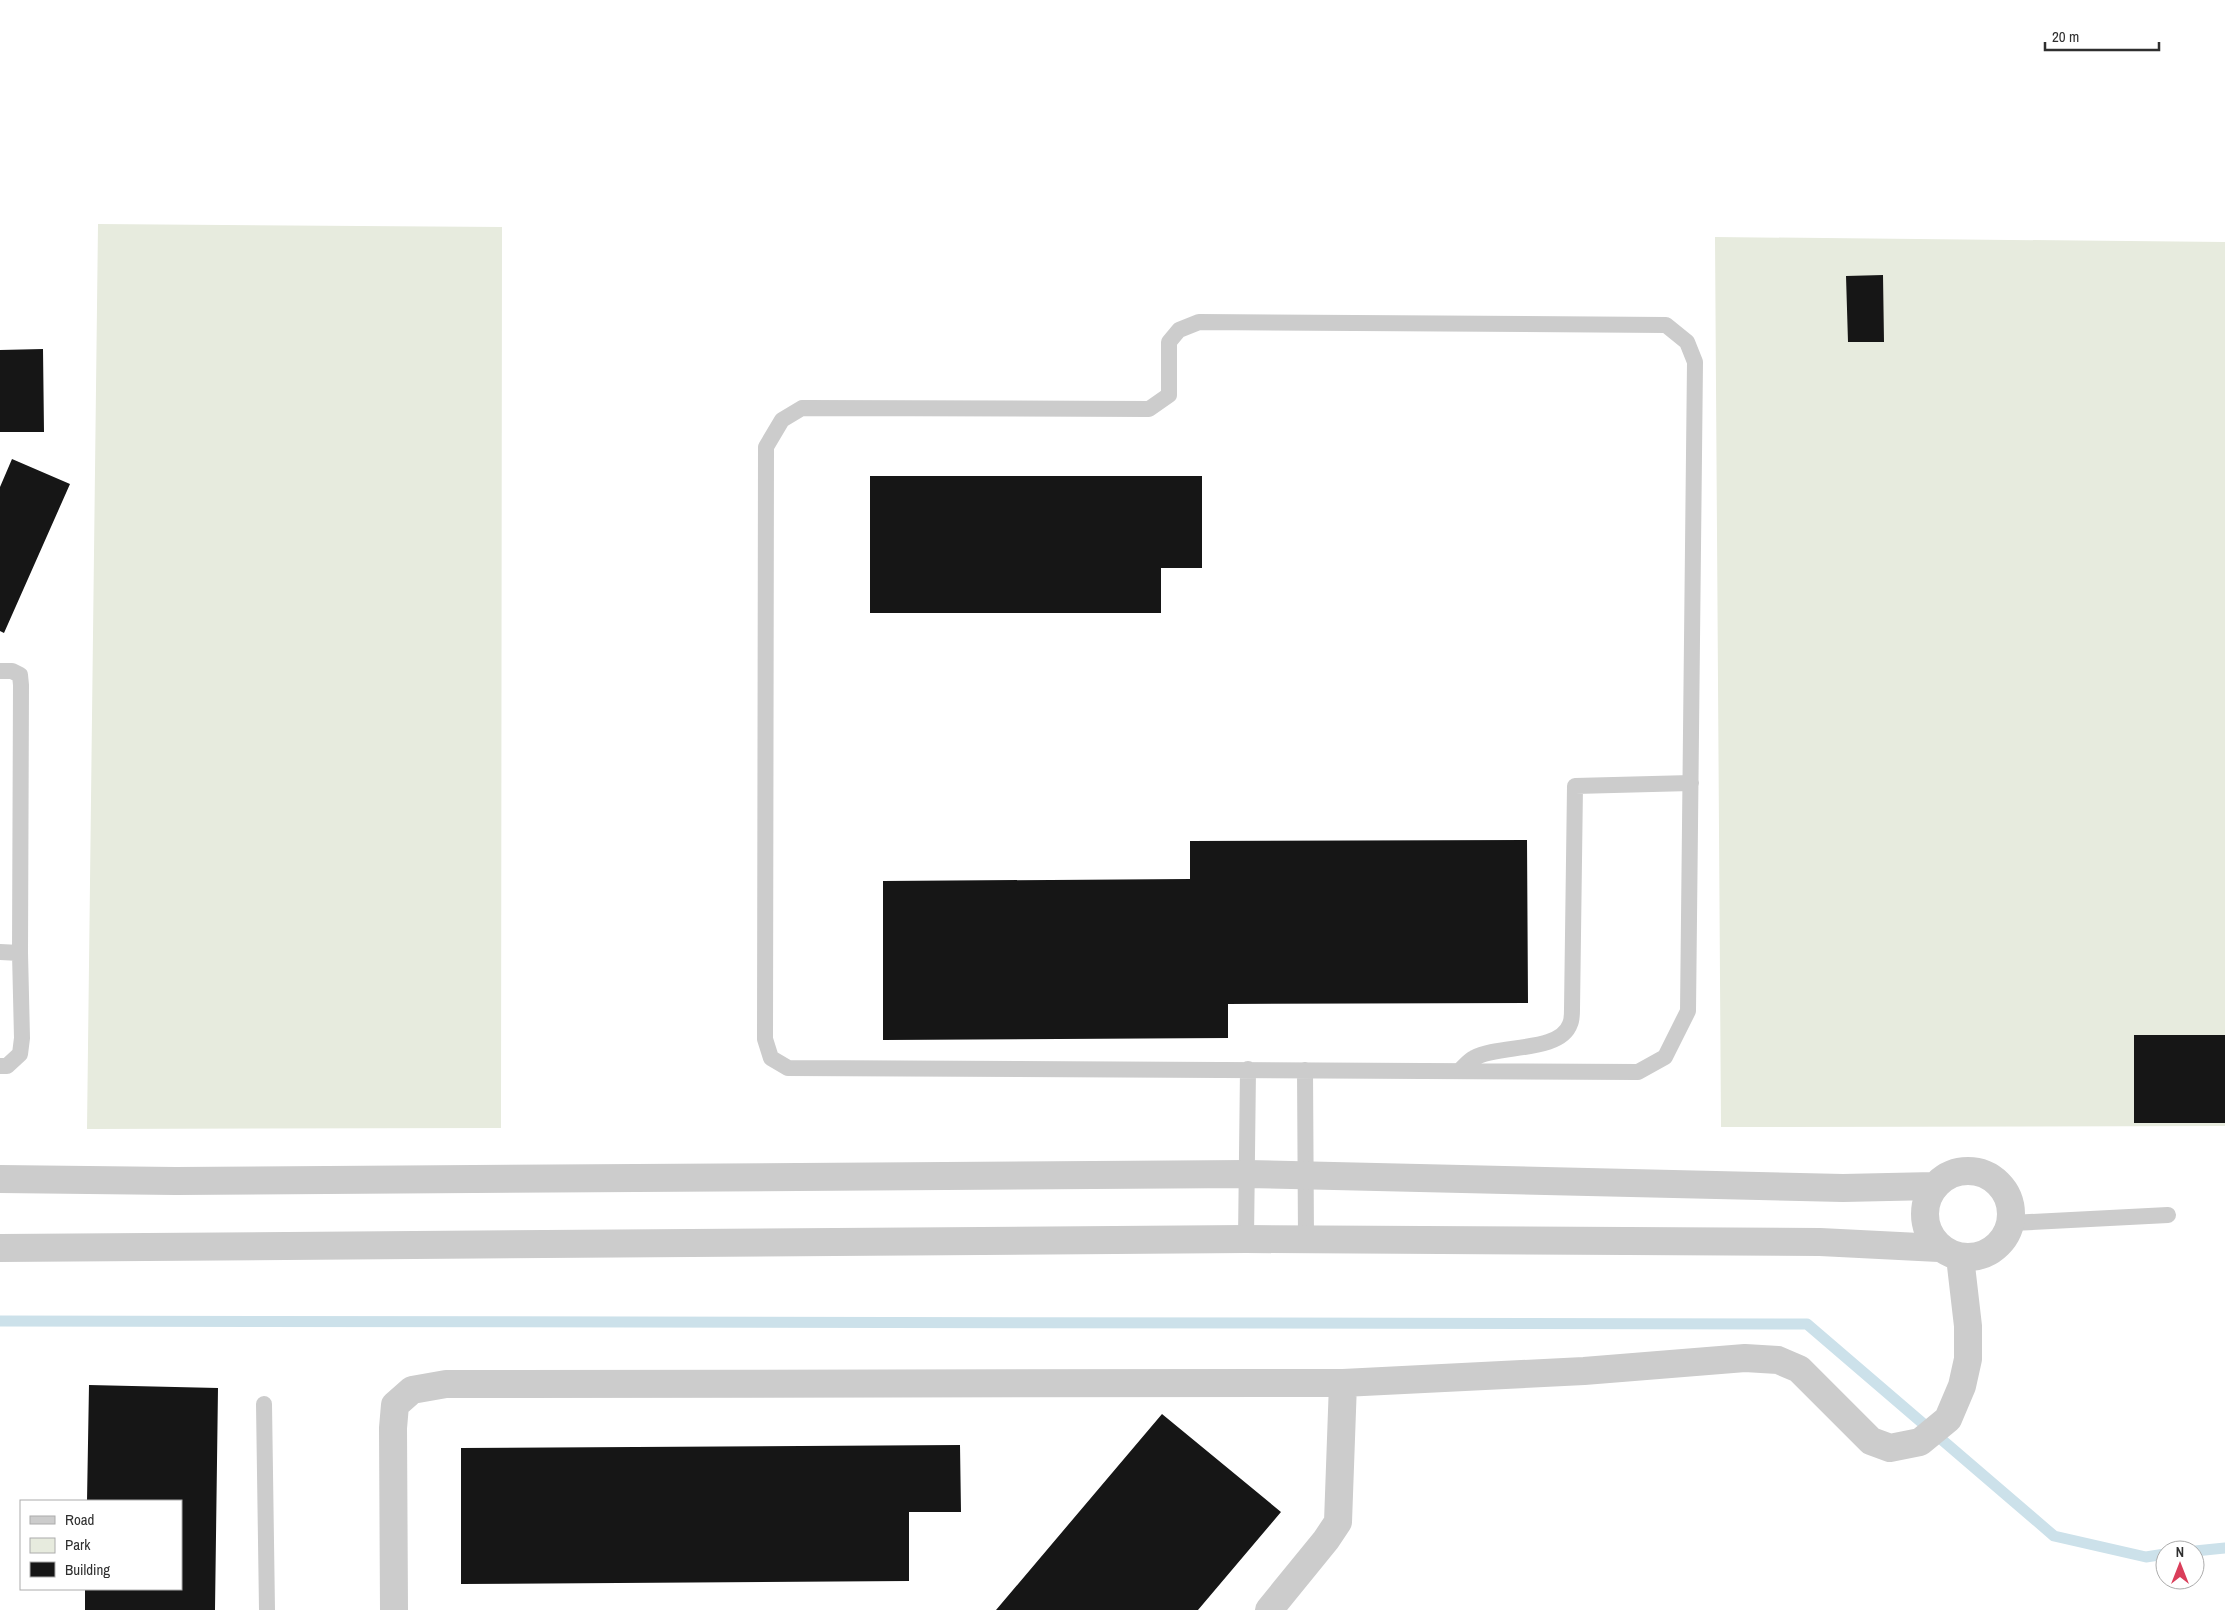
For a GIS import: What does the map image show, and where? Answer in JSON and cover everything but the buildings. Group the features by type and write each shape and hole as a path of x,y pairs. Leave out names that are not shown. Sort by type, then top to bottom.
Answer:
{"street":[{"path":"0,1248 1306,1239 1820,1242 1950,1253 1983,1256 2002,1243 2012,1223 2010,1200 1997,1181 1976,1171 1953,1173 1934,1186 1925,1206 1926,1229 1950,1253 1968,1326 1968,1359 1962,1386 1948,1419 1920,1442 1890,1448 1871,1441 1799,1369 1778,1360 1745,1358 1584,1371 1343,1383 446,1384 412,1390 395,1405 393,1428 394,1610"},
{"path":"0,1179 186,1181 1247,1174 1843,1188 1934,1186"},
{"path":"1269,1610 1326,1540 1338,1522 1343,1383"}],"lane":[{"path":"1199,322 1666,325 1687,342 1695,362 1688,1012 1665,1057 1638,1072 1248,1069 788,1068 772,1058 765,1039 766,447 782,420 802,408 1149,410 1169,395 1169,342 1179,330 1199,322"},
{"path":"0,671 12,671 20,675 20,953 22,1038 20,1054 7,1066 0,1066"},
{"path":"1459,1071 1473,1058 1490,1051 1540,1044 1560,1038 1570,1025 1572,1009 1575,786 1691,783"},
{"path":"0,952 20,953"},
{"path":"1246,1239 1248,1069"},
{"path":"1305,1070 1306,1239"},
{"path":"2012,1223 2168,1215"},
{"path":"264,1404 267,1610"}],"green space":[{"path":"98,224 502,227 501,1128 87,1129"},
{"path":"1715,237 2225,242 2225,1126 1721,1127"}],"waterway":[{"path":"0,1321 1807,1324 2054,1536 2146,1557 2155,1556"},
{"path":"2205,1550 2225,1548"}]}
